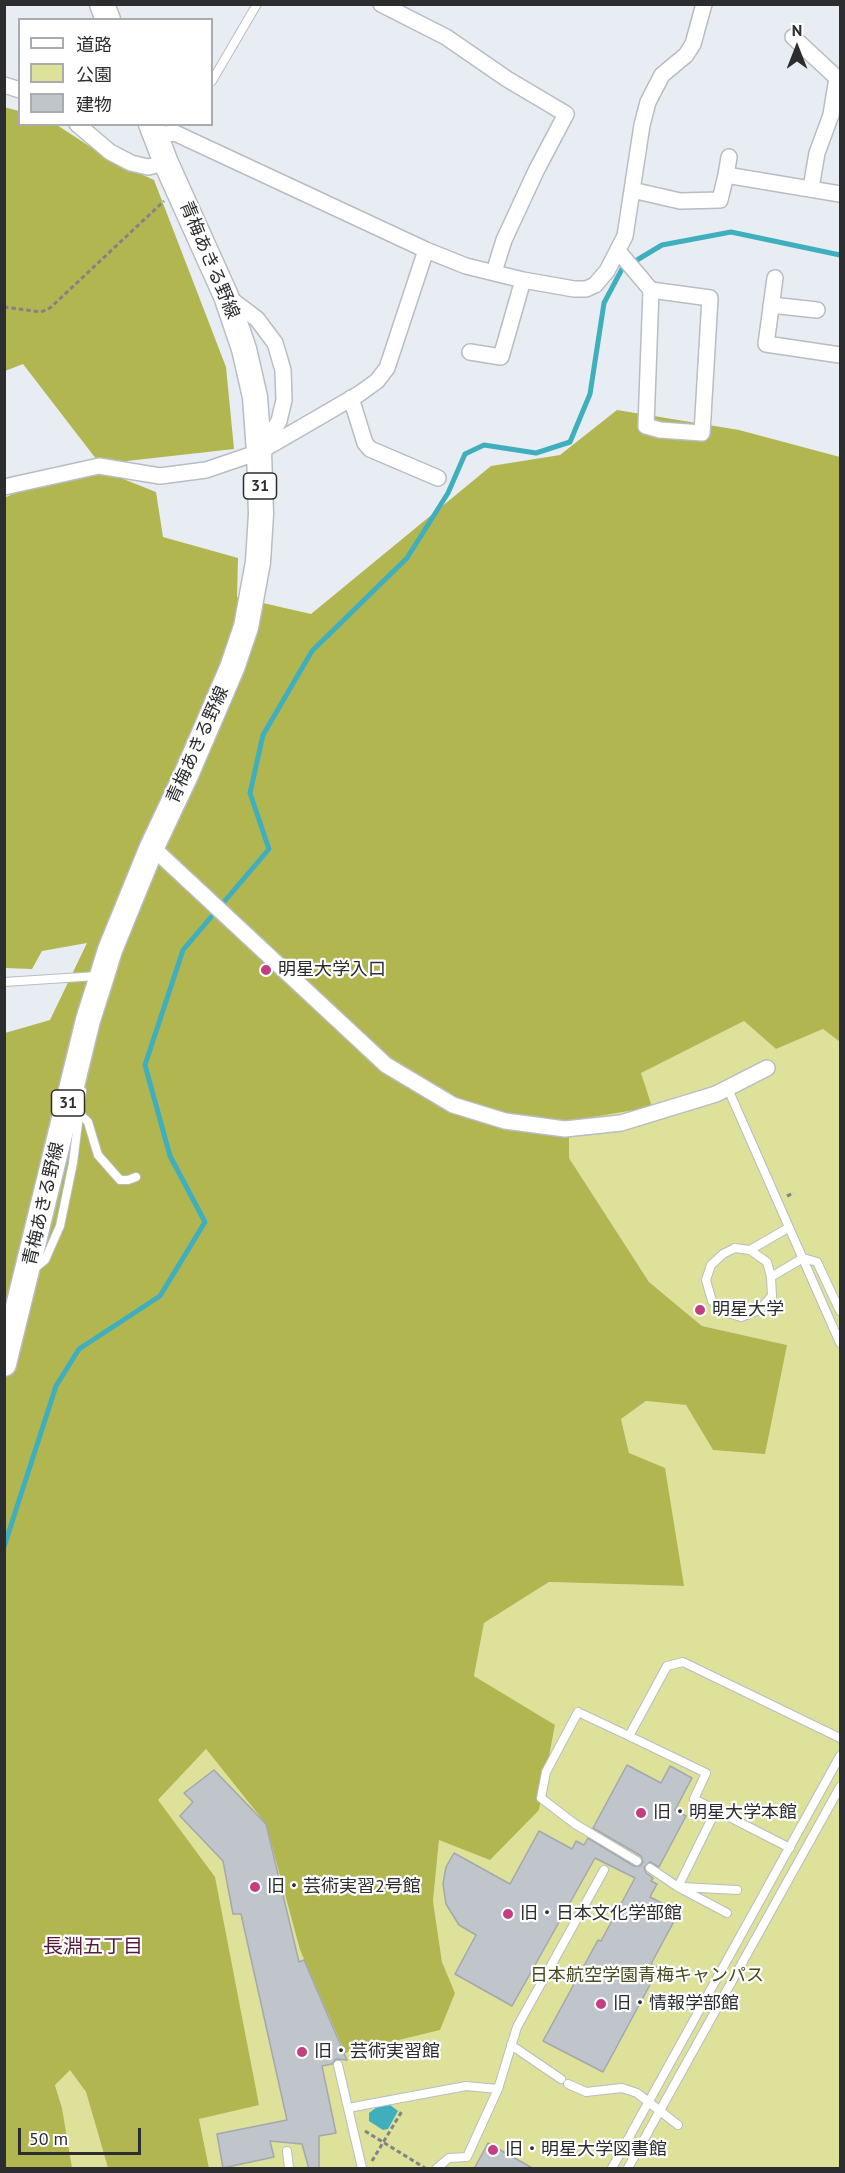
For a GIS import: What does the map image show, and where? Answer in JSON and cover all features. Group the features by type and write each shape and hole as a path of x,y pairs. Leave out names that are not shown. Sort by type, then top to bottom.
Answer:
{"main road":[{"name":"青梅あきる野線","path":"4,1364 81,1075 88,1020 110,950 152,847 232,668 246,627 259,553 261,514 255,397 244,349 226,296 166,163 166,129"}],"street":[{"path":"381,4 446,37 507,79 566,114 504,240 494,272"},
{"path":"166,129 465,266 523,280 586,289 595,285 620,253 625,236 642,125 648,102 662,75 686,55 693,44 699,5"},
{"path":"793,37 837,78 831,115 817,153 811,188"},
{"path":"78,126 110,152 131,163 148,167 166,163"},
{"path":"632,190 680,201 720,200 729,157"},
{"path":"726,175 840,194"},
{"path":"4,487 99,466 160,476 171,475 206,470 259,452 377,381 387,368 426,250"},
{"path":"620,253 651,290 646,426 660,430 702,433 710,298 651,290"},
{"path":"775,278 766,344 840,356"},
{"path":"470,352 501,357 523,280"},
{"path":"226,296 257,319 275,344 284,370 284,400 279,421 259,452"},
{"path":"771,305 817,310"},
{"path":"351,398 365,443 370,449 438,478"},
{"path":"152,847 386,1065 453,1105 505,1121 566,1129 621,1124 728,1089 767,1068"}],"lane":[{"path":"213,79 257,4"},
{"path":"4,982 102,976"},
{"path":"28,1274 45,1260 60,1226 73,1163 81,1075"},
{"path":"728,1089 840,1343"},
{"path":"79,1113 88,1122 98,1155 120,1180 136,1178"},
{"path":"750,1250 788,1228"},
{"path":"735,1248 750,1250 767,1262 771,1277 772,1296 759,1310 741,1317 725,1312 712,1301 706,1280 711,1265 735,1248"},
{"path":"771,1277 803,1258 817,1262 840,1311"},
{"path":"629,1736 667,1666 683,1662 840,1738"},
{"path":"637,1861 613,1851 541,1798 546,1772 578,1712 706,1773 694,1799 790,1848"},
{"path":"612,2169 840,1756"},
{"path":"628,2169 840,1787"},
{"path":"678,1887 716,1810"},
{"path":"650,1868 678,1887 727,1912"},
{"path":"437,2169 449,2158 467,2157 498,2089 517,2027 604,1870"},
{"path":"678,1887 737,1890"},
{"path":"512,2045 565,2082 586,2091 622,2088 637,2093 678,2125"},
{"path":"338,2065 362,2169"},
{"path":"348,2108 466,2086 498,2089"},
{"path":"287,2151 290,2169"}],"path":[{"path":"4,307 41,312 50,308 178,187"},
{"path":"367,2169 411,2096"},
{"path":"351,2122 425,2169"}],"green space":[{"name":"日本航空学園青梅キャンパス","path":"744,1021 776,1049 823,1029 840,1042 840,2168 209,2168 199,2118 259,2104 158,1800 206,1749 266,1824 300,1950 344,2053 455,1993 442,1962 433,1901 439,1839 539,1810 555,1726 474,1676 484,1623 549,1582 684,1586 629,1453 621,1419 646,1401 686,1405 713,1450 787,1345 702,1326 649,1282 569,1158 569,1120 650,1102 640,1073"},
{"path":"70,2069 86,2092 108,2168 71,2168 62,2108 55,2084"}],"shaded area":[{"path":"4,107 18,111 18,126 59,126 112,161 154,180 226,367 234,449 100,464 23,364 5,371"},
{"path":"617,410 739,430 840,457 840,1042 823,1029 776,1049 744,1021 641,1073 652,1107 569,1121 569,1158 649,1282 702,1326 787,1345 765,1454 713,1450 686,1405 646,1401 621,1419 629,1453 665,1468 684,1586 549,1582 484,1623 474,1676 555,1725 539,1810 490,1860 439,1840 433,1901 442,1962 455,1993 440,2030 345,2053 300,1950 266,1824 206,1749 158,1800 215,1877 259,2105 199,2119 209,2168 108,2168 86,2092 70,2070 55,2085 62,2108 72,2168 5,2168 5,1033 50,1020 87,943 42,951 32,969 5,968 4,498 83,463 156,492 163,537 238,558 237,597 311,614 491,466 560,455"}],"water":[{"path":"385,2101 398,2111 388,2129 383,2130 369,2121 369,2113"}],"building":[{"path":"627,1765 661,1783 670,1766 692,1778 675,1810 686,1816 659,1867 650,1862 644,1867 646,1873 653,1878 651,1881 657,1884 650,1897 679,1912 651,1964 659,1968 603,2072 543,2041 635,1878 595,1858 512,2006 455,1974 476,1935 459,1925 446,1904 443,1884 446,1867 454,1853 510,1884 539,1831 572,1849 576,1841 584,1845 588,1838 634,1866 640,1866 643,1862 641,1856 593,1828"},
{"path":"214,1770 266,1824 299,1962 304,1960 347,2060 336,2059 332,2064 322,2066 336,2133 319,2136 319,2169 309,2169 302,2144 270,2141 274,2157 223,2168 217,2134 287,2120 241,1914 233,1914 223,1861 180,1816 193,1802 184,1793"},
{"name":"旧・明星大学図書館","path":"488,2143 534,2169 474,2169"}],"waterway":[{"path":"4,1547 56,1386 79,1349 160,1296 205,1222 170,1156 145,1065 183,950 269,849 250,793 263,735 312,651 407,558 448,493 465,454 484,445 536,453 570,442 590,394 604,303 622,269 662,245 731,232 840,255"}],"place":[{"name":"明星大学入口","path":"266,970"},
{"name":"明星大学","path":"700,1310"},
{"name":"旧・明星大学本館","path":"641,1813"},
{"name":"旧・芸術実習2号館","path":"255,1887"},
{"name":"旧・日本文化学部館","path":"508,1914"},
{"name":"旧・情報学部館","path":"601,2004"},
{"name":"旧・芸術実習館","path":"302,2052"},
{"name":"旧・明星大学図書館","path":"493,2150"}],"district":[{"name":"長淵五丁目","path":"93,1947"}]}
